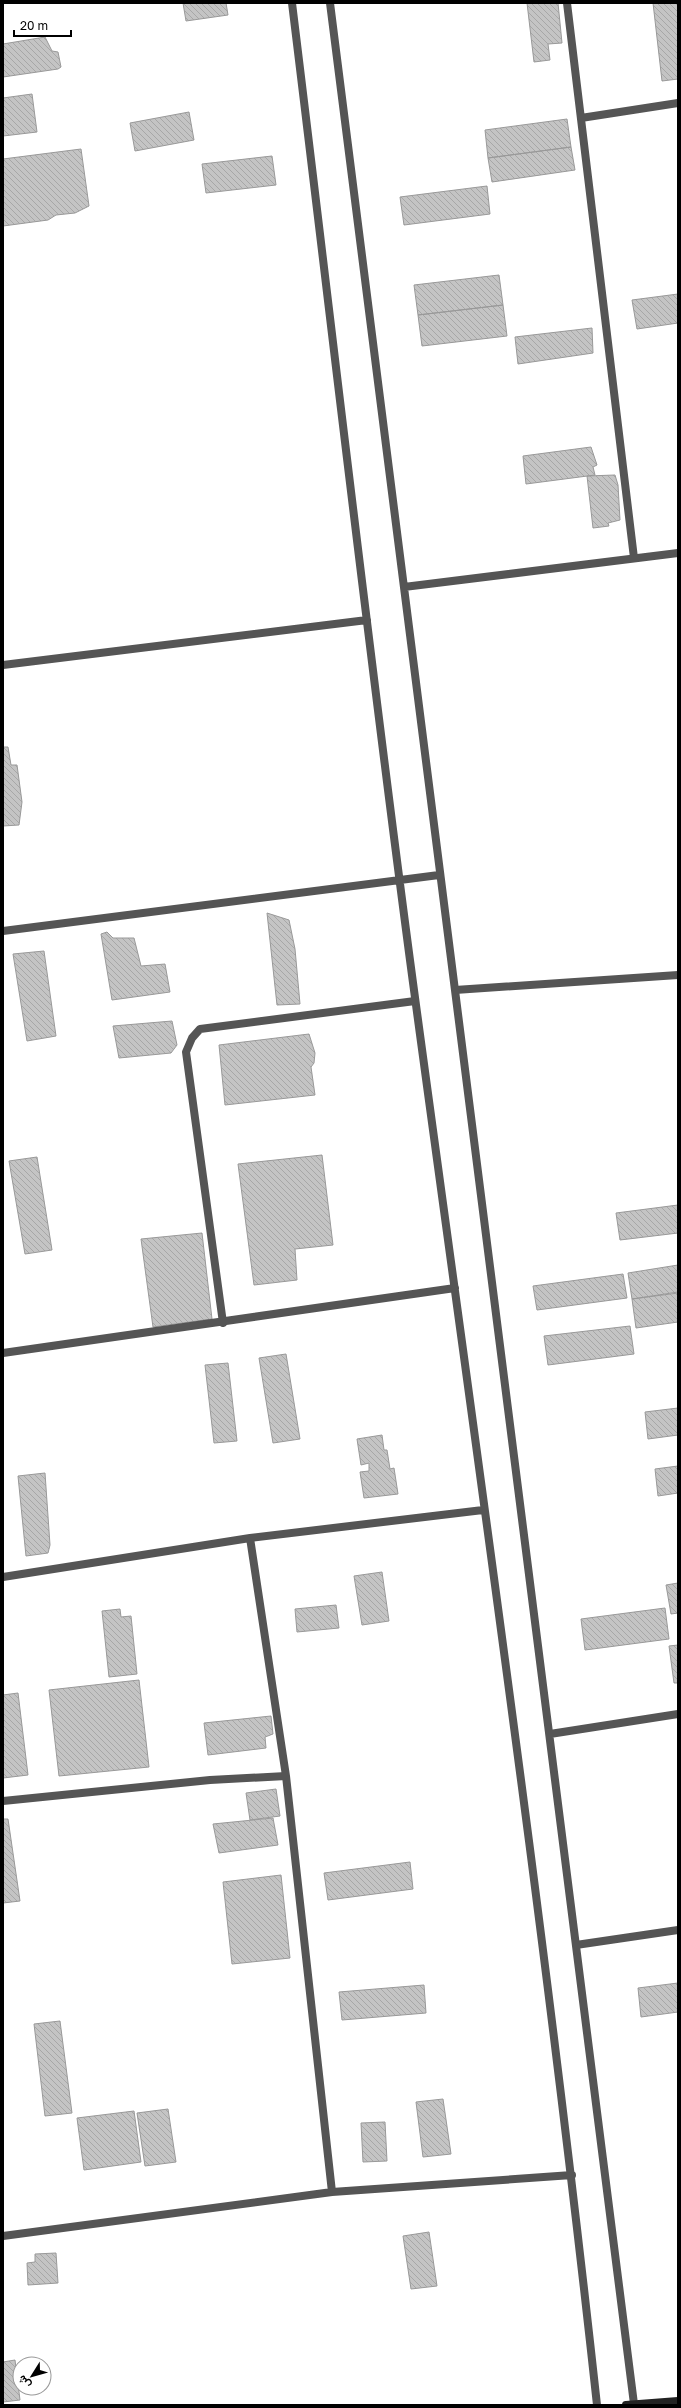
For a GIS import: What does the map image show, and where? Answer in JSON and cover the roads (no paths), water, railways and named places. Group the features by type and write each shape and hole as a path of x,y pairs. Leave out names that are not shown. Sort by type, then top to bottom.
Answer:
{"main road":[{"path":"630,2405 678,2401"}],"street":[{"path":"292,3 415,1001 455,1288 483,1510 572,2175 597,2405"},
{"path":"330,3 439,875 550,1734 630,2405"},
{"path":"567,3 634,558"},
{"path":"581,118 678,103"},
{"path":"404,587 678,553"},
{"path":"3,665 367,620"},
{"path":"3,931 439,875"},
{"path":"455,990 678,975"},
{"path":"224,1322 186,1052 192,1038 200,1029 415,1001"},
{"path":"3,1353 455,1288"},
{"path":"3,1577 250,1538 483,1510"},
{"path":"250,1538 286,1776 332,2192"},
{"path":"550,1734 678,1714"},
{"path":"3,1801 210,1780 286,1776"},
{"path":"576,1945 678,1930"},
{"path":"3,2236 332,2192 572,2175"}]}
